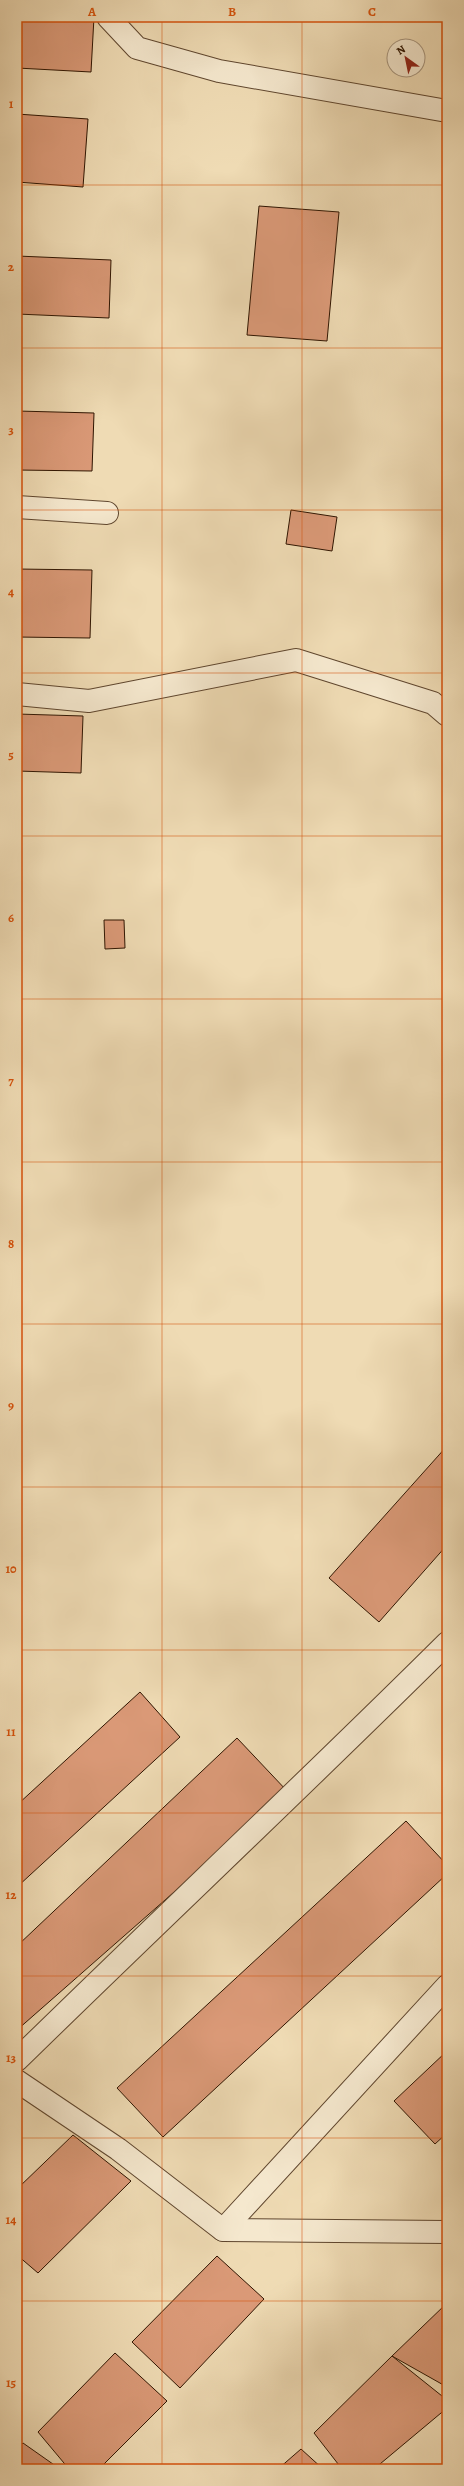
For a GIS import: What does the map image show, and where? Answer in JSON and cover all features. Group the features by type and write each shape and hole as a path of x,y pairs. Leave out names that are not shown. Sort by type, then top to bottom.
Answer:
{"street":[{"path":"108,17 137,48 219,71 447,111"},
{"path":"17,507 107,513"},
{"path":"17,694 89,701 296,660 433,703 447,715"},
{"path":"17,2060 140,1939 305,1784 447,1643"},
{"path":"223,2230 447,1986"},
{"path":"17,2081 118,2149 223,2230 447,2232"}],"building":[{"path":"17,17 94,17 91,72 17,68"},
{"path":"17,114 88,119 83,187 17,182"},
{"path":"259,206 339,212 327,341 247,335"},
{"path":"17,256 111,260 109,318 17,314"},
{"path":"17,411 94,413 92,471 17,470"},
{"path":"291,510 337,517 332,551 286,544"},
{"path":"17,569 92,570 90,638 17,637"},
{"path":"17,714 83,716 81,773 17,771"},
{"path":"104,920 124,920 125,948 105,949"},
{"path":"447,1446 447,1545 379,1622 329,1578"},
{"path":"140,1692 180,1737 17,1887 17,1805"},
{"path":"237,1738 288,1792 17,2030 17,1946"},
{"path":"406,1821 447,1865 447,1874 163,2137 117,2088"},
{"path":"447,2051 447,2133 435,2144 394,2101"},
{"path":"73,2135 131,2181 38,2273 17,2255 17,2189"},
{"path":"217,2256 264,2299 180,2388 132,2342"},
{"path":"447,2303 447,2387 392,2356"},
{"path":"115,2353 167,2401 99,2469 69,2469 38,2432"},
{"path":"392,2356 447,2400 447,2408 374,2469 342,2469 314,2433"},
{"path":"23,2443 60,2469 17,2469 17,2449"},
{"path":"301,2449 323,2469 278,2469"}]}
